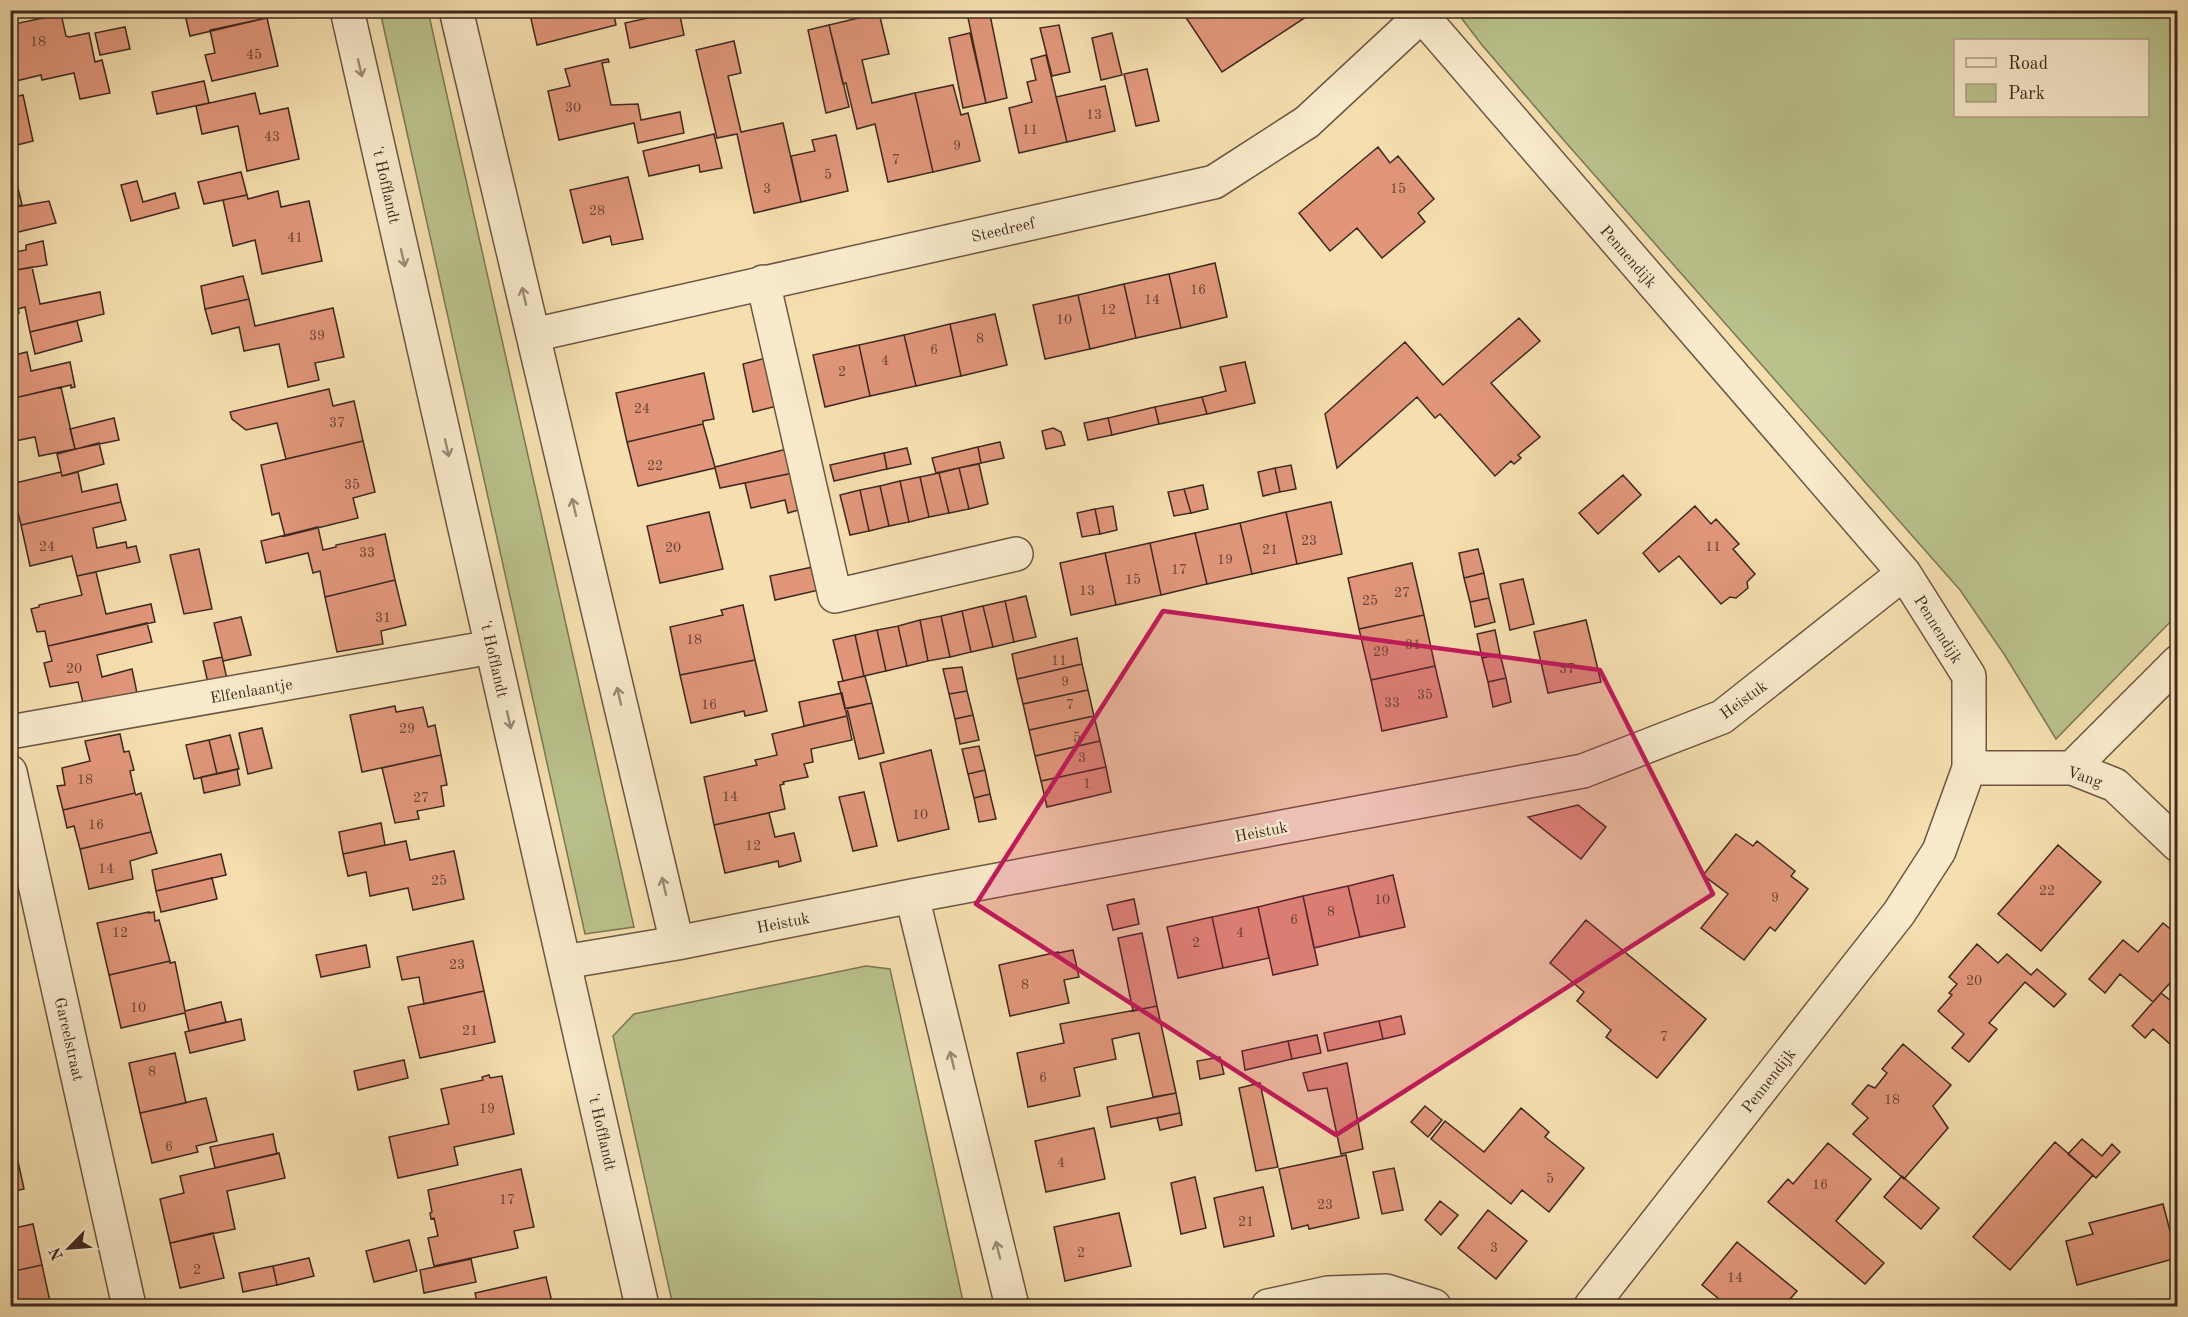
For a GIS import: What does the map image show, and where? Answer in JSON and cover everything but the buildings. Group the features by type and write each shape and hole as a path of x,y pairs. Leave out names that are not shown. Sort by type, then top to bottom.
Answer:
{"street":[{"name":"'t Hofflandt","path":"347,10 642,1306"},
{"path":"456,10 677,943"},
{"name":"Steedreef","path":"533,335 1214,182 1307,123 1419,13"},
{"name":"Pennendijk","path":"1419,13 1904,573 1969,676 1969,768 1939,851 1899,913 1591,1306"},
{"path":"763,282 835,596 1016,554"},
{"name":"Heistuk","path":"564,962 677,943 912,896 1584,771 1722,717 1904,573"},
{"name":"Elfenlaantje","path":"10,732 492,647"},
{"path":"2072,768 2178,662"},
{"name":"Vang","path":"1969,768 2072,768 2115,786 2178,845"},
{"name":"Gareelstraat","path":"10,772 129,1306"},
{"path":"912,896 1012,1306"},
{"path":"1268,1306 1328,1293 1386,1291 1434,1306"}],"highlighted area":[{"path":"1163,611 1600,670 1713,894 1336,1135 976,904"}],"green space":[{"path":"380,11 428,11 634,927 585,934"},
{"path":"1456,11 2177,11 2177,615 2056,739 2004,654 1960,590 1561,137"},
{"path":"866,966 890,969 964,1306 673,1306 613,1036 634,1014"}]}
